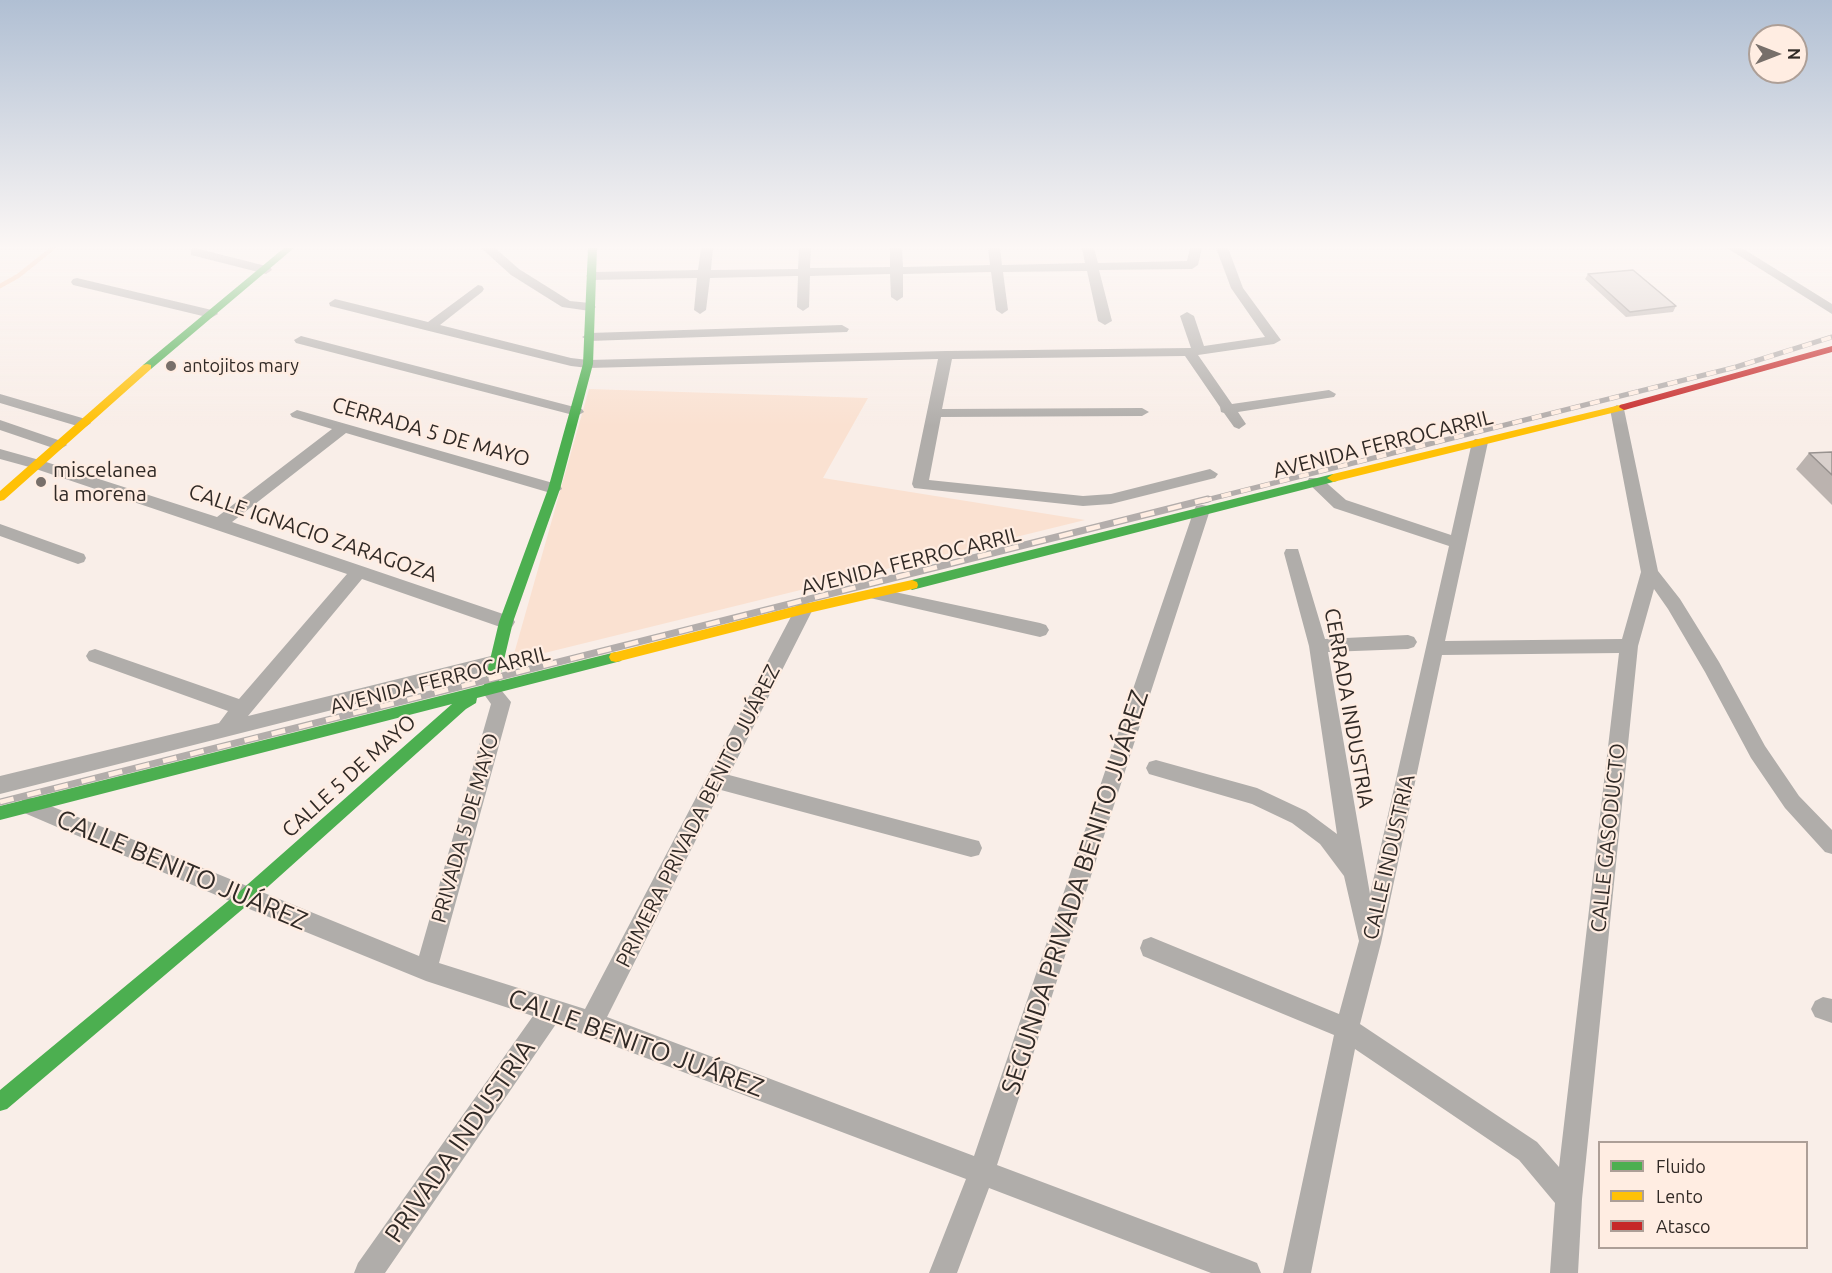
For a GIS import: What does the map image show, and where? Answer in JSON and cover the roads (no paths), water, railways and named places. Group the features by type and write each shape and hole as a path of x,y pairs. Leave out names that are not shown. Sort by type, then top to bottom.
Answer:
{"street":[{"path":"183,307 211,314"},
{"path":"0,497 219,307"},
{"path":"352,307 571,362 588,364 1194,351 1274,340 1251,307"},
{"path":"430,327 455,307"},
{"path":"490,690 506,622 554,489 576,412 588,364 590,307"},
{"path":"1102,307 1105,321"},
{"path":"1187,316 1194,351 1226,409 1239,424"},
{"path":"588,337 842,329"},
{"path":"301,340 576,412"},
{"name":"AVENIDA FERROCARRIL","path":"0,813 804,609 876,594 1202,510 1617,409 1832,349"},
{"path":"946,355 920,484 1083,501 1111,499 1210,474"},
{"path":"1226,409 1329,394"},
{"path":"0,398 84,423"},
{"name":"CALLE GASODUCTO","path":"1564,1273 1569,1199 1629,646 1650,572 1617,409"},
{"path":"936,413 1142,412"},
{"name":"CERRADA 5 DE MAYO","path":"297,414 554,489"},
{"path":"0,425 59,445"},
{"path":"219,524 343,428"},
{"name":"CALLE INDUSTRIA","path":"1297,1273 1347,1029 1370,943 1480,442"},
{"name":"CALLE IGNACIO ZARAGOZA","path":"0,454 38,464 219,524 506,622"},
{"path":"1315,482 1340,504 1458,543"},
{"name":"SEGUNDA PRIVADA BENITO JUÁREZ","path":"943,1273 981,1173 1202,510"},
{"path":"0,530 78,558"},
{"name":"CERRADA INDUSTRIA","path":"1292,553 1318,646 1354,873 1370,943"},
{"path":"224,730 358,572"},
{"path":"1650,572 1674,604 1712,667 1758,752 1792,802 1832,845"},
{"path":"876,594 1040,630"},
{"name":"PRIMERA PRIVADA BENITO JUÁREZ","path":"591,1023 804,609"},
{"path":"1318,646 1408,642"},
{"path":"1436,648 1629,646"},
{"path":"95,656 241,708"},
{"path":"0,785 495,662"},
{"name":"CALLE 5 DE MAYO","path":"0,1102 245,897 461,705 490,690"},
{"name":"PRIVADA 5 DE MAYO","path":"426,970 501,702 490,690"},
{"path":"1156,768 1257,797 1299,816 1327,837 1354,873"},
{"path":"716,780 971,848"},
{"name":"CALLE BENITO JUÁREZ","path":"28,806 426,970 591,1023 1247,1273"},
{"path":"1151,948 1347,1029 1528,1151 1569,1199"},
{"name":"PRIVADA INDUSTRIA","path":"368,1273 552,1010"}],"railway":[{"path":"1202,501 1736,367 1832,337"},
{"path":"0,802 1208,499"}],"place":[{"name":"antojitos mary","path":"171,366"},
{"name":"miscelanea la morena","path":"41,482"}]}
